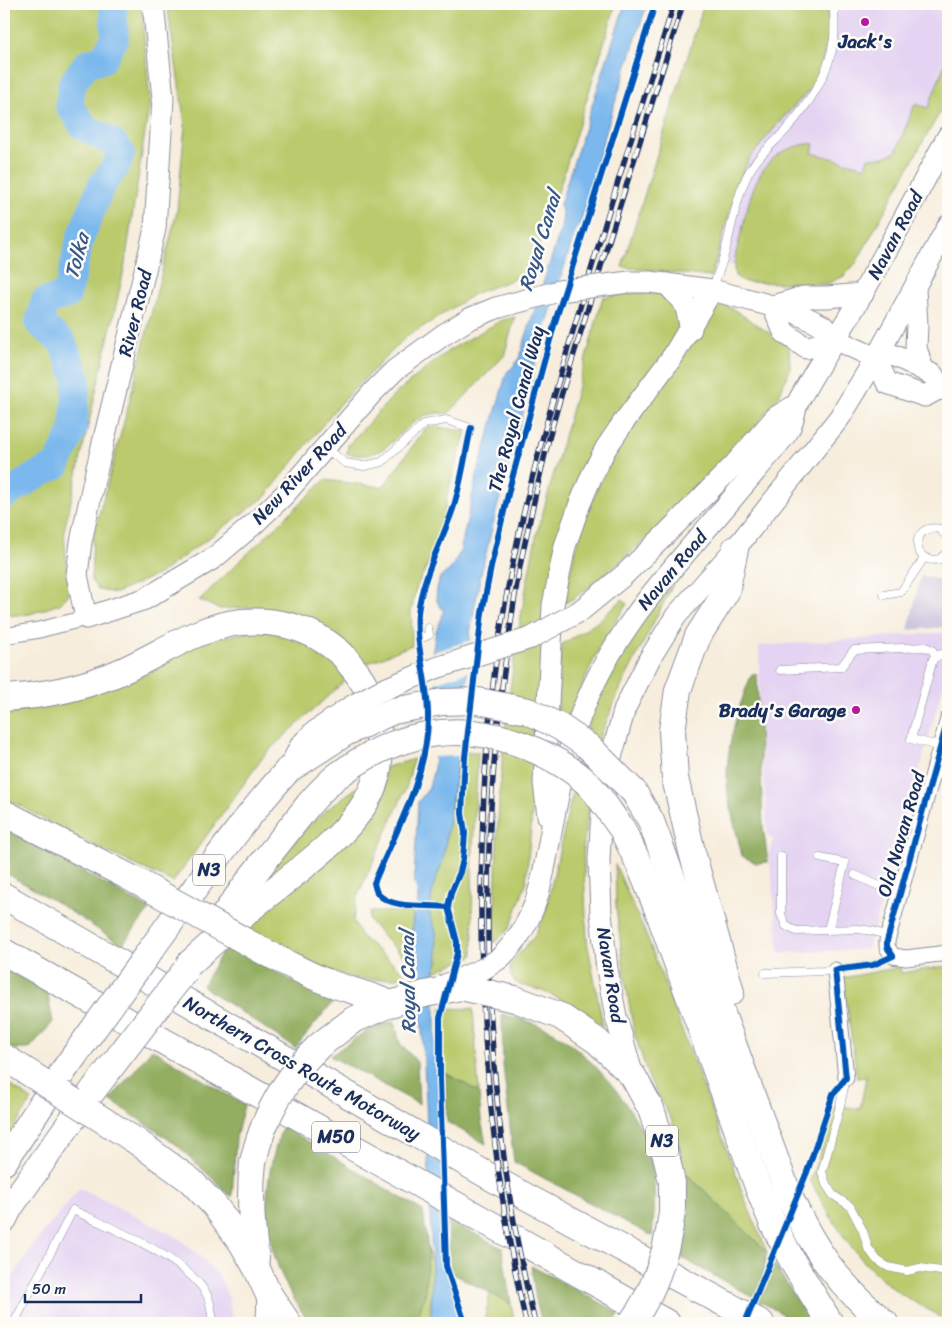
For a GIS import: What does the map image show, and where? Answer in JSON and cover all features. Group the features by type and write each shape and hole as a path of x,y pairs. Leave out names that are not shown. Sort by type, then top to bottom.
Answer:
{"highway":[{"path":"735,550 726,592 698,636 678,690 672,731 675,778 692,852 738,1016 750,1088"},
{"path":"4,698 37,696 78,687 116,673 211,629 241,622 277,622 308,631 339,651 355,671 369,695 376,716 380,743 377,772 370,794 352,821 312,860 257,904 187,967"},
{"path":"288,770 345,733 393,711 442,702 478,701 528,711 560,727 589,747 634,792 651,821 789,1196 815,1248 834,1274 885,1323"},
{"path":"4,1219 10,1206 94,1089 187,967 253,875 310,803 336,777 365,758 382,750 408,739 433,733 473,732 506,739 548,755 586,781 622,829 640,866 659,913 773,1224 794,1264 825,1314"},
{"name":"N3","path":"4,1162 64,1070 152,948 267,792 288,770"},
{"path":"4,813 127,876 265,952 325,982 358,993 405,999"},
{"name":"Northern Cross Route Motorway","path":"4,896 499,1182 761,1323"},
{"name":"M50","path":"4,952 667,1323"},
{"name":"N3","path":"288,1323 268,1293 257,1269 251,1224 250,1191 253,1162 258,1142 269,1114 286,1084 320,1045 353,1020 405,999 461,987 515,999 560,1016 597,1042 633,1076 651,1109 667,1159 672,1183 672,1212 663,1260 654,1287 631,1323"},
{"path":"4,1057 136,1141 190,1180 216,1206 242,1243 257,1269"}],"main road":[{"name":"River Road","path":"86,618 77,575 81,542 94,480 155,229 162,98 153,4"},
{"name":"Navan Road","path":"405,999 470,975 500,958 523,931 535,906 544,872 560,786 573,736 588,695 605,659 647,598 753,475 789,429 796,405 834,339 863,294 948,136"},
{"name":"Navan Road","path":"633,1076 616,1018 607,969 601,914 599,859 606,775 625,708 650,658 676,616 735,550 840,417 876,358 948,226"},
{"name":"New River Road","path":"86,618 145,599 214,558 285,494 395,370 443,335 469,319 496,308 559,291 629,282 667,284"},
{"path":"667,284 712,290 795,312 824,326 834,339 876,358 893,355 933,375 944,390 924,396 887,383 876,358"},
{"path":"667,284 685,304 691,329"},
{"path":"915,289 916,348 923,370"},
{"path":"550,833 544,782 553,605 565,546 579,506 606,448 623,422 673,356 691,329 712,290"},
{"path":"772,306 803,297 863,294"},
{"path":"288,770 301,745 313,733 352,706 380,691 436,668 531,638 580,611 624,575 666,534 735,464 776,417 796,405"},
{"path":"267,1323 268,1293"}],"street":[{"path":"4,636 39,630 86,618"},
{"name":"Old Navan Road","path":"888,936 945,743 948,719"},
{"path":"888,936 887,947 893,956 906,958 948,953"},
{"path":"835,970 846,1078"}],"lane":[{"path":"712,290 723,260 746,178 753,166 810,98 828,66 834,36 834,4"},
{"path":"326,448 345,462 364,466 382,462 424,424 446,420 471,428"},
{"path":"948,538 940,529 930,528 921,534 917,544 924,558 940,559 948,551"},
{"path":"884,595 901,592 924,558"},
{"path":"418,639 429,635 428,628"},
{"path":"780,670 841,667 854,650 926,647 932,650 936,656"},
{"path":"945,743 931,744 911,739 931,663 936,656 941,654 948,656"},
{"path":"780,856 781,914 786,926 796,931 866,930 888,936"},
{"path":"820,858 846,863 828,930"},
{"path":"855,875 877,885 901,892"},
{"path":"765,973 835,970 873,965 893,956"},
{"path":"846,1078 822,1172 826,1184 833,1195 850,1206 863,1231 868,1248 877,1260 888,1267 907,1271 920,1268 948,1272"},
{"path":"14,1323 73,1210 153,1248 180,1268 196,1281 207,1294 213,1323"}],"shaded area":[{"path":"804,4 948,4 948,80 893,186 765,264 696,266"},
{"path":"921,575 948,582 948,627 908,630"},
{"path":"948,632 948,670 868,949 779,953 769,852 774,839 768,837 760,727 759,646"},
{"path":"80,1188 178,1238 201,1257 219,1276 229,1299 233,1323 4,1323 4,1295 8,1286 32,1246"}],"green space":[{"path":"4,4 141,4 150,100 124,270 64,531 69,594 60,604 30,614 4,616"},
{"path":"167,4 616,4 531,273 476,293 405,338 337,407 265,497 159,574 116,593 98,590 91,580 93,537 177,211 185,125"},
{"path":"704,4 826,4 830,31 817,82 782,119 749,159 740,177 711,277 622,267"},
{"path":"948,56 948,99 856,263 844,276 827,284 745,282 735,276 736,253 748,204 757,180 772,160 782,152 805,144 814,144 812,153 865,167 868,158 884,157 896,152 915,104 928,108"},
{"path":"643,292 668,295 676,304 680,330 583,476 536,767 526,883 510,928 494,943 499,807 506,725 519,630 536,537 603,297"},
{"path":"724,305 789,346 790,368 779,396 747,437 683,504 634,550 596,582 565,603 579,538 602,478 638,417 688,351 704,319 711,312"},
{"path":"515,317 504,356 449,413 432,414 422,417 381,450 372,454 347,454 348,445 396,393 448,351 500,321"},
{"path":"427,426 466,431 448,492 442,526 429,562 417,586 411,611 412,645 363,665 318,625 263,607 219,609 199,600 325,480 383,487"},
{"path":"673,584 621,687 601,734 583,846 587,941 603,1026 569,1003 540,990 520,985 511,976 510,967 515,958 534,937 545,913 591,713 636,628"},
{"path":"623,599 627,604 601,644 565,724 557,719 561,645 596,623"},
{"path":"268,629 331,655 348,678 266,753 173,882 81,840 4,797 4,705 199,641"},
{"path":"752,674 757,675 763,826 768,862 756,863 742,856 729,803 727,780 732,733"},
{"path":"459,752 478,752 472,868 473,956 434,972 438,962 436,932 429,913 433,887 443,860"},
{"path":"414,759 406,788 358,895 353,920 361,936 409,977 362,979 332,972 317,966 245,927 384,768"},
{"path":"367,781 349,813 236,915 291,844 318,817"},
{"path":"4,828 150,909 122,945 59,904 4,872"},
{"path":"615,864 649,942 745,1200 767,1252 688,1175 684,1178 680,1149 672,1121 649,1079 634,1032 616,907"},
{"path":"413,911 412,933 416,967 388,942 369,920 370,912"},
{"path":"226,946 333,1002 295,1048 202,986"},
{"path":"948,966 948,1321 891,1287 866,1264 845,1238 810,1180 835,1105 860,1109 866,1077 857,1078 843,978 900,967 901,973"},
{"path":"4,969 47,991 53,1022 29,1049 11,1049 4,1044"},
{"path":"441,1008 473,1009 479,1092 440,1071"},
{"path":"502,1014 525,1020 561,1037 596,1067 618,1092 642,1131 647,1144 653,1170 655,1197 652,1236 514,1162 503,1065"},
{"path":"394,1021 400,1043 417,1062 419,1104 330,1056 366,1031"},
{"path":"152,1049 244,1105 236,1138 232,1197 177,1145 110,1100"},
{"path":"445,1073 479,1092 481,1120 486,1144 447,1122"},
{"path":"4,1081 32,1100 4,1143"},
{"path":"283,1126 423,1211 428,1249 425,1294 416,1323 310,1323 282,1276 273,1252 268,1228 269,1179 274,1153"},
{"path":"688,1175 767,1252 763,1278 766,1279 774,1264 812,1323 799,1323 682,1258 687,1227 686,1177"},
{"path":"448,1220 502,1248 511,1304 450,1272"},
{"path":"428,1249 432,1266 432,1323 416,1323 425,1294"},
{"path":"531,1266 620,1313 613,1323 542,1323 536,1300"},
{"path":"490,1293 511,1304 515,1323 484,1323"}],"water":[{"name":"Royal Canal","path":"625,4 647,4 609,121 583,217 575,232 534,365 533,376 480,578 470,633 459,752 443,860 433,887 429,913 436,932 438,962 434,972 436,1064 440,1071 446,1263 461,1323 432,1323 432,1266 426,1101 419,976 412,933 413,916 417,913 418,896 414,878 418,802 429,788 434,768 438,699 432,655 436,631 444,610 438,603 437,591 440,577 450,570 460,552 477,475 507,372 519,358 561,228 563,216 560,204"}],"pier":[{"path":"472,640 470,671 434,683 430,653"},
{"path":"436,699 465,699 460,756 432,757"}],"waterway":[{"name":"Tolka","path":"4,496 35,476 57,465 73,430 77,379 62,342 39,323 45,301 67,295 80,239 101,186 116,166 121,153 113,143 84,127 69,105 72,84 87,63 102,60 115,38 113,4"}],"railway":[{"path":"526,1323 503,1204 495,1145 484,1027 481,907 482,846 484,787 491,698 511,572 536,461 601,237 674,4"},
{"path":"535,1323 518,1242 504,1159 489,991 490,823 496,739 517,581 547,446 683,4"}],"cycle path":[{"name":"The Royal Canal Way","path":"465,1323 446,1266 440,1018 457,953 457,942 448,907 463,859 465,833 462,813 465,757 482,613 510,486 555,322 655,4"},
{"path":"448,907 392,902 378,894 374,883 409,803 422,762 426,741 428,706 418,639 418,613 423,586 456,499 471,428"},
{"path":"745,1323 807,1172 833,1094 846,1078 835,970 873,965 893,956 887,947 887,941 948,719"}],"place":[{"name":"Jack's","path":"865,22"},
{"name":"Brady's Garage","path":"856,710"}]}
